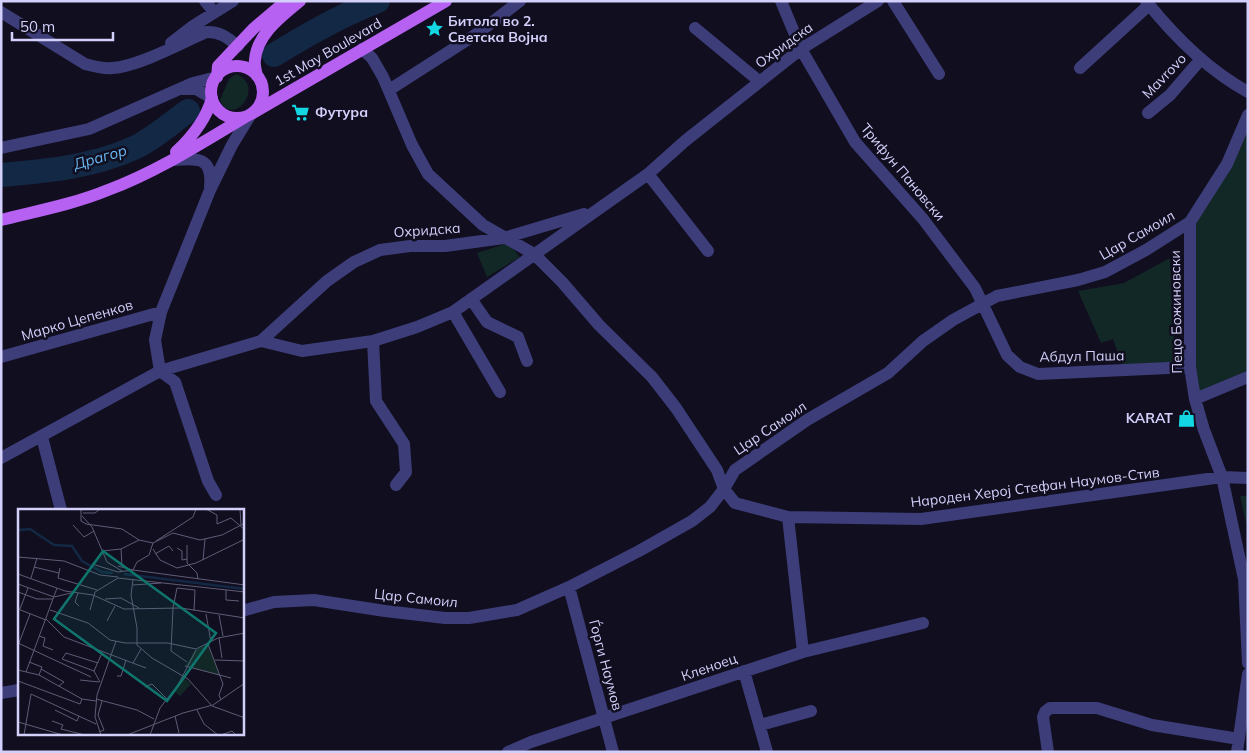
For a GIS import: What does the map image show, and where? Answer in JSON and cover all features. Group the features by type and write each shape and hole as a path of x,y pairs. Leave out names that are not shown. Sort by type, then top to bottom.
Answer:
{"main road":[{"path":"217,71 264,18 286,1"},
{"path":"257,76 254,61 263,36 300,1"},
{"name":"1st May Boulevard","path":"1,220 106,191 174,160 446,1"},
{"name":"1st May Boulevard","path":"136,178 174,154 191,138 209,108 212,98 211,91 217,71 222,72 237,67 252,71 257,76 263,92 262,100 258,108 248,116"},
{"path":"212,98 220,112 228,117 248,116"}],"street":[{"path":"205,1 214,12"},
{"path":"160,53 193,26 233,1"},
{"path":"389,90 478,33 520,1"},
{"name":"Трифун Пановски","path":"781,1 801,49 855,142 928,226 975,288 982,304"},
{"name":"Охридска","path":"261,341 302,351 373,341 417,327 453,312 648,174 684,141 801,49 878,1"},
{"path":"893,1 939,74"},
{"name":"Mavrovo","path":"1080,68 1147,3 1201,58 1229,82 1248,92"},
{"path":"1,12 91,66 112,68 132,63 160,53 206,32 222,34 238,46"},
{"path":"694,28 759,81"},
{"name":"Народен Херој Стефан Наумов-Стив","path":"362,49 372,58 389,90 412,145 428,174 483,225 534,254 562,282 599,325 652,377 676,408 717,470 724,489 735,503 788,517 921,519 1222,477 1248,478"},
{"name":"Mavrovo","path":"1148,113 1170,94 1201,58"},
{"path":"1,148 90,129 217,71"},
{"path":"176,90 196,89 212,98"},
{"path":"216,495 208,481 175,382 160,371 155,340 160,312 210,190 248,116"},
{"name":"Цар Самоил","path":"244,610 274,602 314,600 385,611 446,618 469,618 517,610 569,587 692,521 710,507 724,489 735,470 807,420 888,373 923,341 953,320 997,296 1069,282 1104,272 1146,250 1190,222 1227,164 1247,120"},
{"path":"174,160 195,159 204,162 209,169 211,177 210,190"},
{"path":"648,174 708,252"},
{"name":"Охридска","path":"1,458 160,371 261,341 327,281 354,262 371,254 392,247 445,246 504,238 594,211"},
{"name":"Пецо Божиновски","path":"1190,222 1190,367 1195,399 1204,430 1222,477 1244,579 1248,663"},
{"path":"471,298 487,322 518,337 527,361"},
{"name":"Абдул Паша","path":"982,304 1007,355 1020,367 1038,374 1190,367"},
{"name":"Марко Цепенков","path":"1,357 160,312"},
{"path":"453,312 500,392"},
{"path":"373,341 376,401 404,444 406,472 396,485"},
{"path":"1195,399 1248,377"},
{"path":"42,437 61,509"},
{"path":"788,517 803,652"},
{"name":"Ѓорги Наумов","path":"569,587 613,752"},
{"name":"Кленоец","path":"508,752 532,747 604,718 803,652 923,623"},
{"path":"744,671 768,752"},
{"path":"1048,752 1043,717 1050,708 1097,708 1152,725 1238,745 1248,674"},
{"path":"1,693 18,690"},
{"path":"760,725 812,711"}],"green space":[{"path":"236,74 245,80 248,87 248,95 239,108 232,110 225,108 220,100 229,79"},
{"path":"1248,123 1248,377 1195,399 1190,222"},
{"path":"508,243 520,257 487,277 477,253"},
{"path":"1170,258 1175,362 1122,365 1113,339 1101,343 1078,291 1124,283"},
{"path":"1240,496 1248,496 1248,531"}],"waterway":[{"name":"Драгор","path":"274,55 325,25 378,1"},
{"name":"Драгор","path":"1,175 69,167 102,160 148,141 188,111"}],"place":[{"name":"Битола во 2. Светска Војна","path":"434,29"},
{"name":"Футура","path":"301,112"},
{"name":"KARAT","path":"1187,418"}]}
